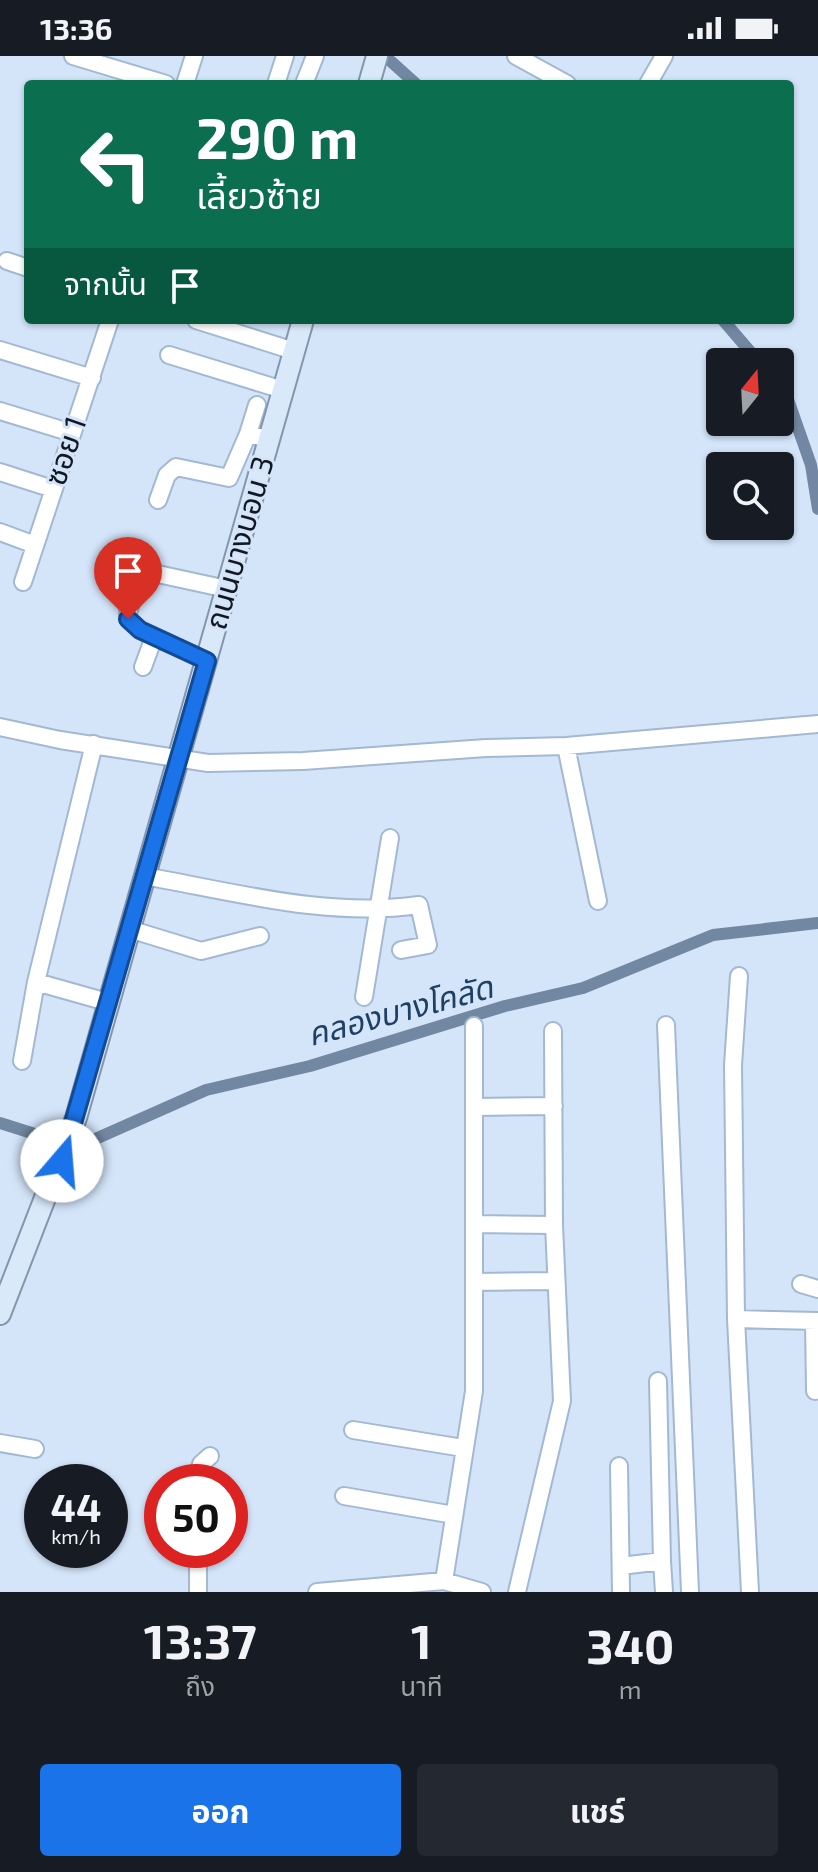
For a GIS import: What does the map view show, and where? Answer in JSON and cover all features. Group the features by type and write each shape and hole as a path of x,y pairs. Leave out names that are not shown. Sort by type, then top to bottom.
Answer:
{"main road":[{"path":"370,80 376,59"},
{"name":"ถนนบางบอน 3","path":"0,1314 62,1161 76,1118 302,324"}],"street":[{"path":"73,56 153,80"},
{"path":"186,80 194,56"},
{"path":"277,80 285,56"},
{"path":"306,80 315,56"},
{"path":"516,56 560,80"},
{"path":"650,80 664,56"},
{"path":"7,261 24,267"},
{"name":"ซอย 1","path":"23,582 109,324"},
{"path":"209,324 294,351"},
{"path":"0,350 92,378"},
{"path":"169,355 283,390"},
{"path":"158,500 167,475 176,467 229,478 257,405"},
{"path":"0,411 72,433"},
{"path":"248,434 269,439"},
{"path":"0,472 53,489"},
{"path":"0,532 35,545"},
{"path":"207,661 154,637 128,619 140,574 144,571 227,589"},
{"path":"143,667 154,637"},
{"path":"0,727 208,763 303,761 486,748 566,746 818,724"},
{"path":"22,1061 36,982 94,744"},
{"path":"566,746 598,901"},
{"path":"364,997 375,911 390,838"},
{"path":"144,876 338,910 375,911 421,906 427,946 401,950"},
{"path":"129,929 201,951 260,936"},
{"path":"739,976 733,1065 736,1319 750,1592"},
{"path":"36,982 107,1002"},
{"path":"666,1025 690,1592"},
{"path":"444,1581 474,1391 474,1026"},
{"path":"517,1592 562,1401 554,1225 553,1031"},
{"path":"474,1107 554,1106"},
{"path":"475,1224 554,1225"},
{"path":"474,1282 556,1281"},
{"path":"801,1284 818,1289"},
{"path":"736,1319 816,1321 815,1391"},
{"path":"658,1381 664,1592"},
{"path":"353,1430 463,1448"},
{"path":"0,1443 35,1449"},
{"path":"201,1464 210,1456"},
{"path":"619,1466 621,1592"},
{"path":"344,1496 454,1515"},
{"path":"621,1566 662,1561"},
{"path":"198,1568 198,1592"},
{"path":"317,1592 400,1588 444,1581 482,1592"}],"waterway":[{"path":"385,56 412,80"},
{"path":"726,324 747,348"},
{"path":"794,417 811,465 818,509"},
{"name":"คลองบางโคลัด","path":"0,1123 60,1142 93,1140 206,1090 310,1066 505,1006 583,988 713,935 818,923"}],"route":[{"path":"62,1161 207,661 140,630 128,619"}]}
